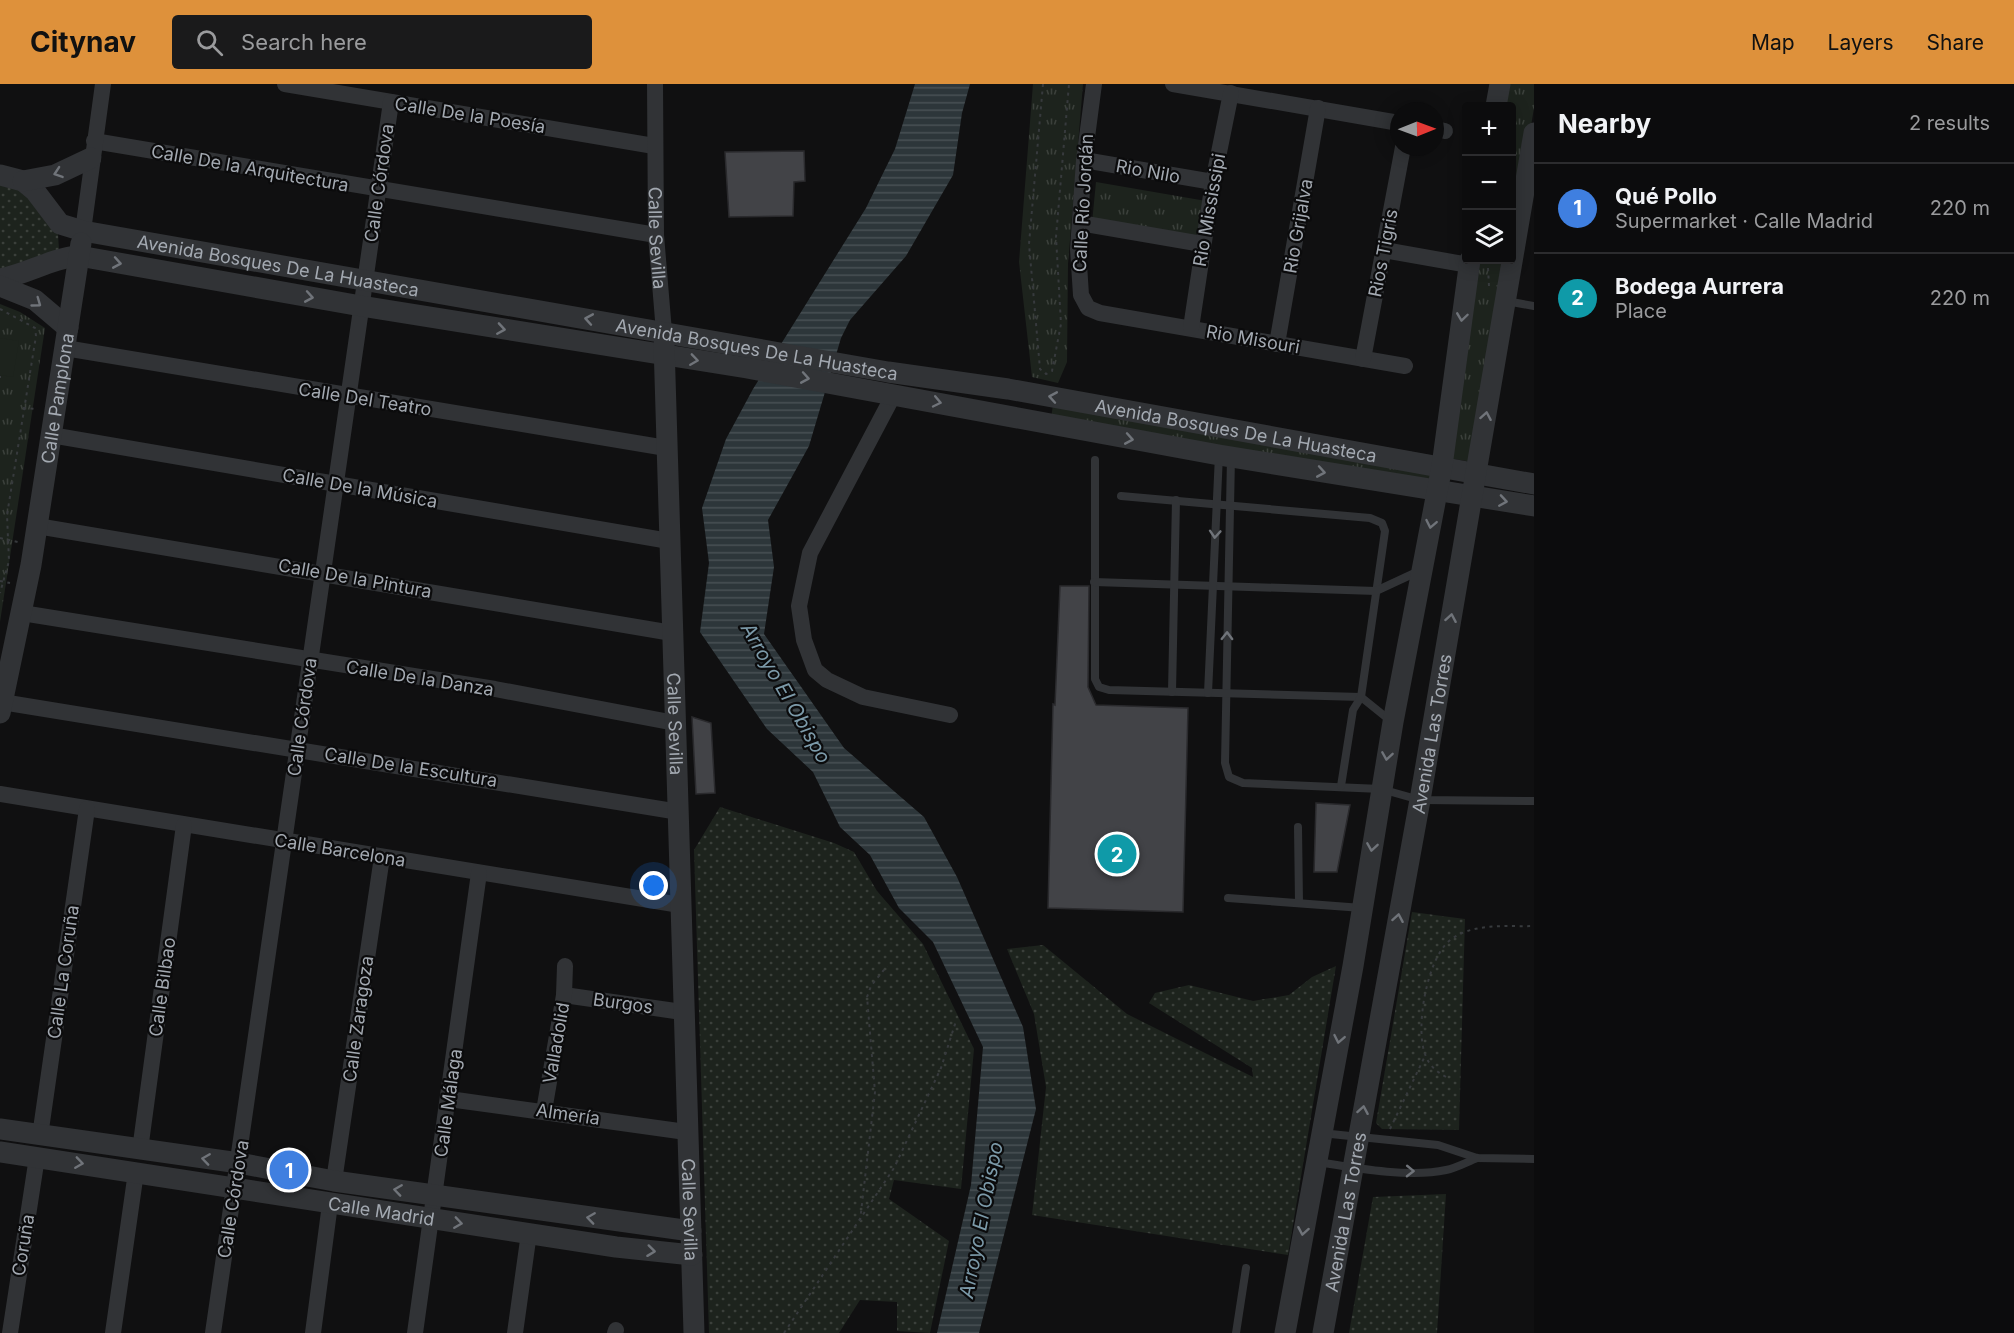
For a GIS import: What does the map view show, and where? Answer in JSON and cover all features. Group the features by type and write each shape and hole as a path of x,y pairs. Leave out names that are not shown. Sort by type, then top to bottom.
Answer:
{"street":[{"name":"Calle Pamplona","path":"1,707 22,613 37,526 83,231 103,84"},
{"name":"Calle De la Poesía","path":"285,84 654,146"},
{"name":"Calle Sevilla","path":"655,84 656,235 664,333 679,812 682,1012 694,1333"},
{"name":"Calle Río Jordán","path":"1094,84 1084,160 1078,266 1081,295 1088,308 1100,313"},
{"path":"1173,84 1390,121"},
{"path":"1497,102 1500,84"},
{"name":"Rio Mississipi","path":"1191,328 1202,244 1231,93"},
{"name":"Calle Córdova","path":"213,1333 391,102"},
{"name":"Rio Grijalva","path":"1277,344 1318,108"},
{"name":"Avenida Las Torres","path":"1323,1333 1420,800 1505,301 1531,173 1534,133"},
{"path":"23,181 55,175 93,149"},
{"name":"Calle De la Arquitectura","path":"93,149 380,190 656,235"},
{"name":"Rios Tigris","path":"1363,359 1401,156"},
{"name":"Rio Nilo","path":"1084,160 1213,182"},
{"path":"0,175 23,181 35,191 60,224 61,247 55,259"},
{"path":"1080,223 1202,244"},
{"name":"Avenida Bosques De La Huasteca","path":"60,224 83,231 664,333 749,358 896,386 1219,455 1534,506"},
{"path":"1384,250 1462,261"},
{"name":"Avenida Bosques De La Huasteca","path":"0,279 30,271 55,259 79,256 664,356 749,358"},
{"name":"Avenida Las Torres","path":"1285,1333 1362,908 1393,722 1442,466 1469,264"},
{"path":"0,286 35,300 66,338"},
{"name":"Rio Misouri","path":"1100,313 1405,366"},
{"name":"Calle Del Teatro","path":"66,338 349,396 666,448"},
{"path":"896,386 810,553 799,606 804,640 815,670 827,680 863,697 950,715"},
{"name":"Avenida Bosques De La Huasteca","path":"896,386 1008,389 1534,484"},
{"path":"1211,425 1219,455"},
{"name":"Calle De la Música","path":"51,435 669,541"},
{"path":"1377,482 1382,455"},
{"name":"Calle De la Pintura","path":"37,526 672,633"},
{"name":"Calle De la Danza","path":"22,613 495,689 675,723"},
{"name":"Calle De la Escultura","path":"1,707 298,748 679,812"},
{"name":"Calle Barcelona","path":"0,794 680,905"},
{"name":"Calle La Coruña","path":"40,1136 87,809"},
{"name":"Calle Bilbao","path":"140,1150 184,825"},
{"name":"Calle Zaragoza","path":"334,1181 382,856"},
{"name":"Calle Málaga","path":"415,1333 479,873"},
{"name":"Valladolid","path":"544,1111 564,995 566,970"},
{"name":"Burgos","path":"564,995 682,1012"},
{"name":"Almería","path":"448,1099 686,1132"},
{"name":"Calle Madrid","path":"0,1130 239,1163 334,1181 691,1231"},
{"name":"Calle Madrid","path":"0,1152 330,1204 692,1256"},
{"name":"Coruña","path":"10,1333 37,1157"},
{"path":"112,1333 136,1172"},
{"path":"314,1333 330,1204"},
{"path":"515,1333 529,1233"}],"lane":[{"path":"1505,301 1534,306"},
{"path":"1208,693 1211,585 1219,455"},
{"path":"1219,455 1230,505 1225,763 1229,777 1243,783 1382,789 1420,800 1534,801"},
{"path":"1095,460 1096,684 1109,690 1361,697 1393,722"},
{"path":"1121,496 1217,502 1377,520 1382,523 1384,531 1361,697 1353,710 1341,786"},
{"path":"1172,692 1176,500"},
{"path":"1094,582 1376,591 1422,570"},
{"path":"1298,827 1299,903"},
{"path":"1227,898 1362,908"},
{"path":"1320,1132 1357,1139 1444,1146 1477,1158 1534,1159"},
{"path":"1316,1162 1352,1167 1436,1172 1448,1170 1477,1158"},
{"path":"1236,1333 1246,1268"}],"path":[{"path":"1043,84 1029,244 1040,369 1047,374 1052,371 1061,324 1056,237 1069,84"},
{"path":"0,309 35,328 36,336 7,515 9,561 0,593"},
{"path":"1446,1077 1433,1069 1425,1056 1421,1031 1428,985 1440,952 1448,942 1467,931 1487,927 1534,926"},
{"path":"860,1224 875,1092 867,997 871,986 887,966"},
{"path":"784,1333 828,1266 860,1224 894,1168 941,1068 956,1021"},
{"path":"1386,1141 1394,1117 1425,1056"}],"green space":[{"path":"1033,84 1083,84 1068,264 1067,362 1058,383 1032,377 1019,262"},
{"path":"1506,84 1534,84 1534,108 1516,214 1516,102 1503,102"},
{"path":"0,175 57,219 59,250 0,273"},
{"path":"1096,182 1206,201 1199,241 1092,223"},
{"path":"1475,264 1507,264 1472,462 1442,457 1436,492 1050,427 1055,389 1441,457"},
{"path":"0,304 20,312 45,328 0,622"},
{"path":"0,338 19,341 13,377 0,375"},
{"path":"720,807 834,843 854,852 877,891 923,944 974,1049 961,1189 894,1180 889,1199 949,1241 930,1333 897,1331 897,1302 860,1300 839,1333 709,1333 694,850"},
{"path":"1412,912 1465,919 1459,1130 1382,1129 1376,1123"},
{"path":"1043,945 1127,1014 1253,1077 1252,1068 1149,1003 1155,993 1189,985 1253,1001 1289,995 1312,977 1336,966 1288,1255 1032,1215 1046,1087 1034,1014 1007,949"},
{"path":"1446,1194 1437,1333 1349,1333 1373,1197"}],"water":[{"name":"Arroyo El Obispo","path":"915,84 970,84 962,113 953,175 906,256 850,320 841,338 809,446 768,520 774,567 764,634 844,748 924,817 957,877 1023,1027 1036,1109 979,1333 937,1333 971,1185 983,1047 933,942 899,908 870,855 840,827 813,772 767,729 700,632 709,563 702,508 726,439 753,389 866,208 895,149"}],"building":[{"path":"804,151 805,181 794,182 793,216 729,217 725,152"},
{"path":"1060,586 1089,586 1088,687 1096,705 1188,708 1183,912 1048,908 1053,704 1055,705"},
{"path":"692,717 711,723 715,793 696,794"},
{"path":"1316,803 1350,805 1337,872 1314,872"}],"place":[{"name":"Bodega Aurrera","path":"1117,854"},
{"name":"Qué Pollo","path":"289,1170"}]}
